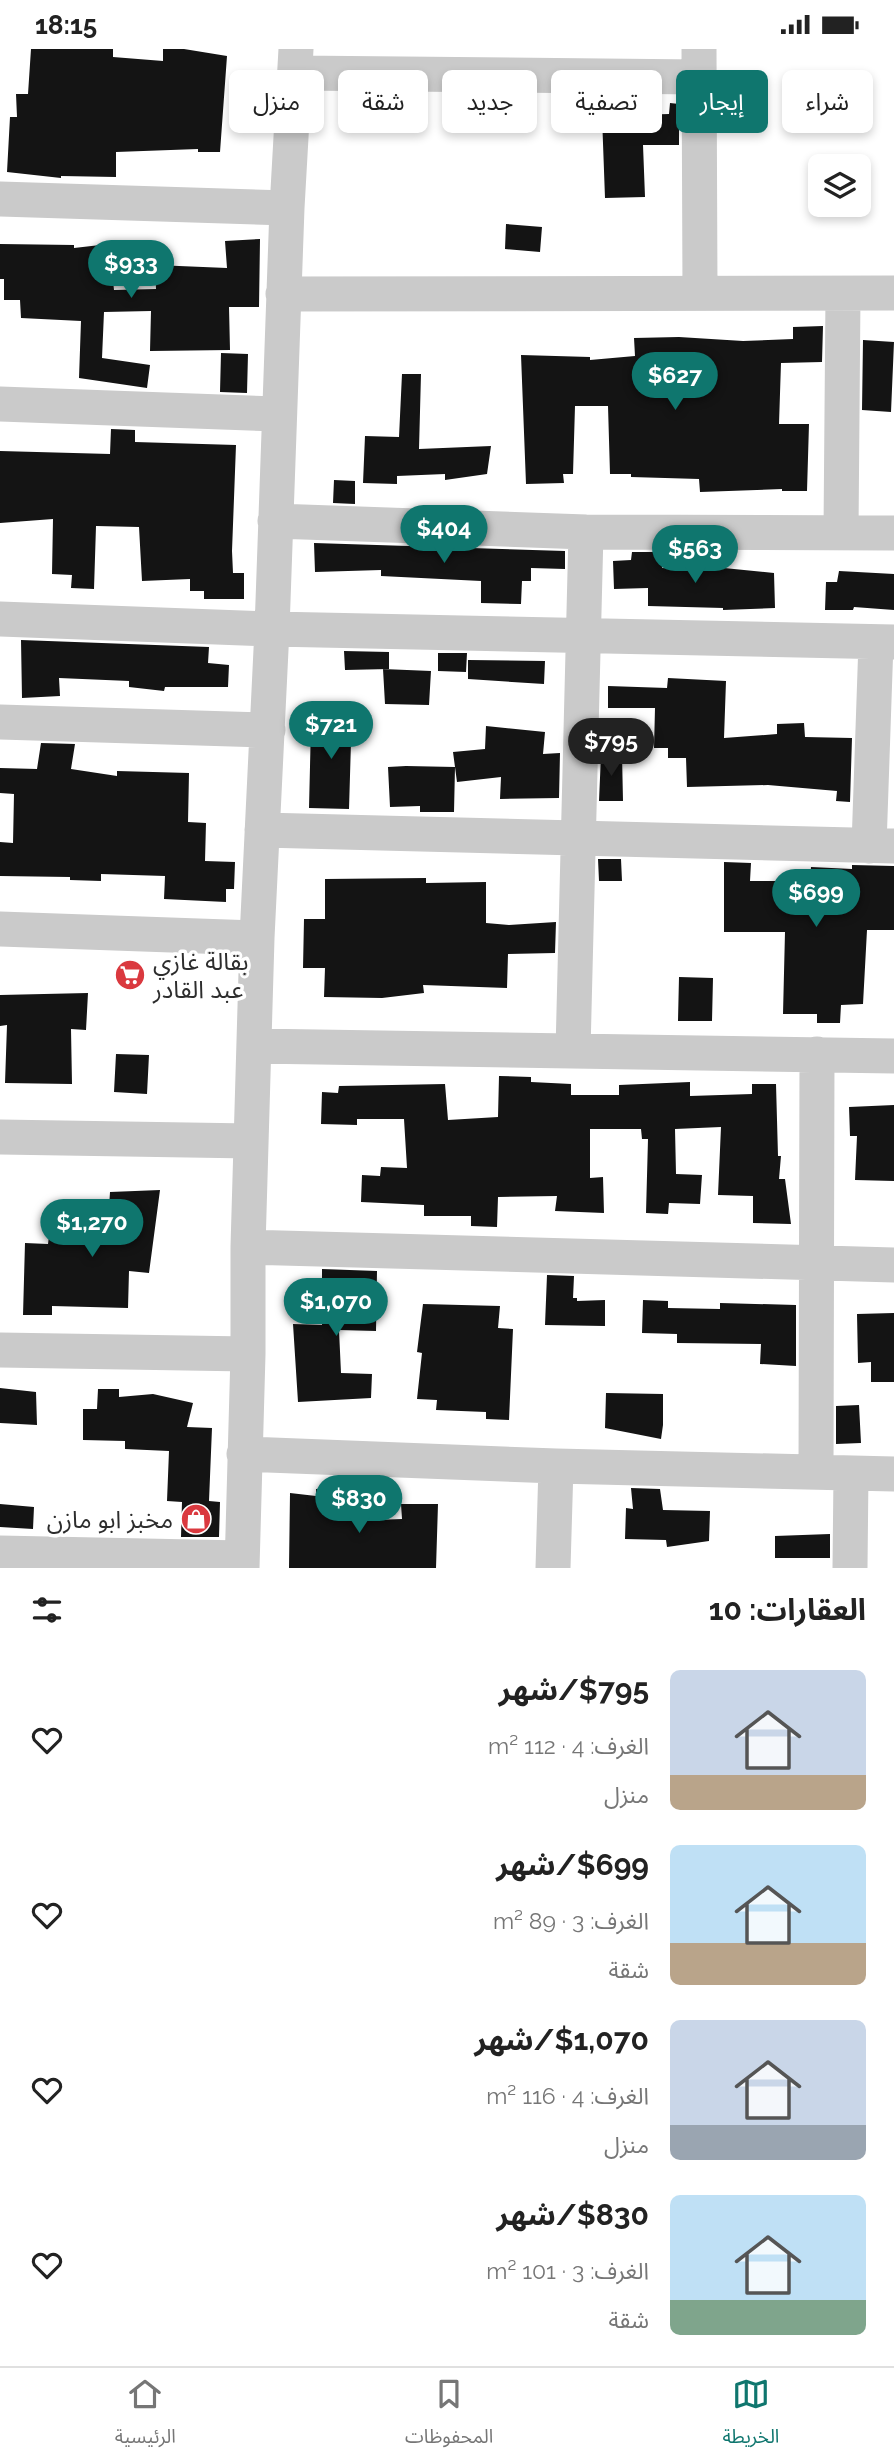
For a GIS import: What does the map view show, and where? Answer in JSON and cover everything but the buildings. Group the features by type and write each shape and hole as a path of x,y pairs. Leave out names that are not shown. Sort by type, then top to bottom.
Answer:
{"street":[{"path":"0,1553 242,1563 257,938 268,730 287,208 296,61 699,63 700,293"},
{"path":"0,199 287,208"},
{"path":"284,294 894,293"},
{"path":"841,532 843,294"},
{"path":"0,404 278,414"},
{"path":"275,521 586,532 894,533"},
{"path":"573,1051 586,532"},
{"path":"0,619 272,629 885,642 882,846 262,830"},
{"path":"0,722 268,730"},
{"path":"0,929 257,938"},
{"path":"254,1046 894,1056"},
{"path":"816,1472 817,1053"},
{"path":"0,1137 251,1141"},
{"path":"248,1247 894,1265"},
{"path":"0,1350 248,1354"},
{"path":"244,1454 556,1466 894,1474"},
{"path":"553,1568 556,1466"},
{"path":"850,1568 851,1473"}],"place":[{"name":"بقالة غازي عبد القادر","path":"130,975"},
{"name":"مخبز ابو مازن","path":"196,1519"}]}
